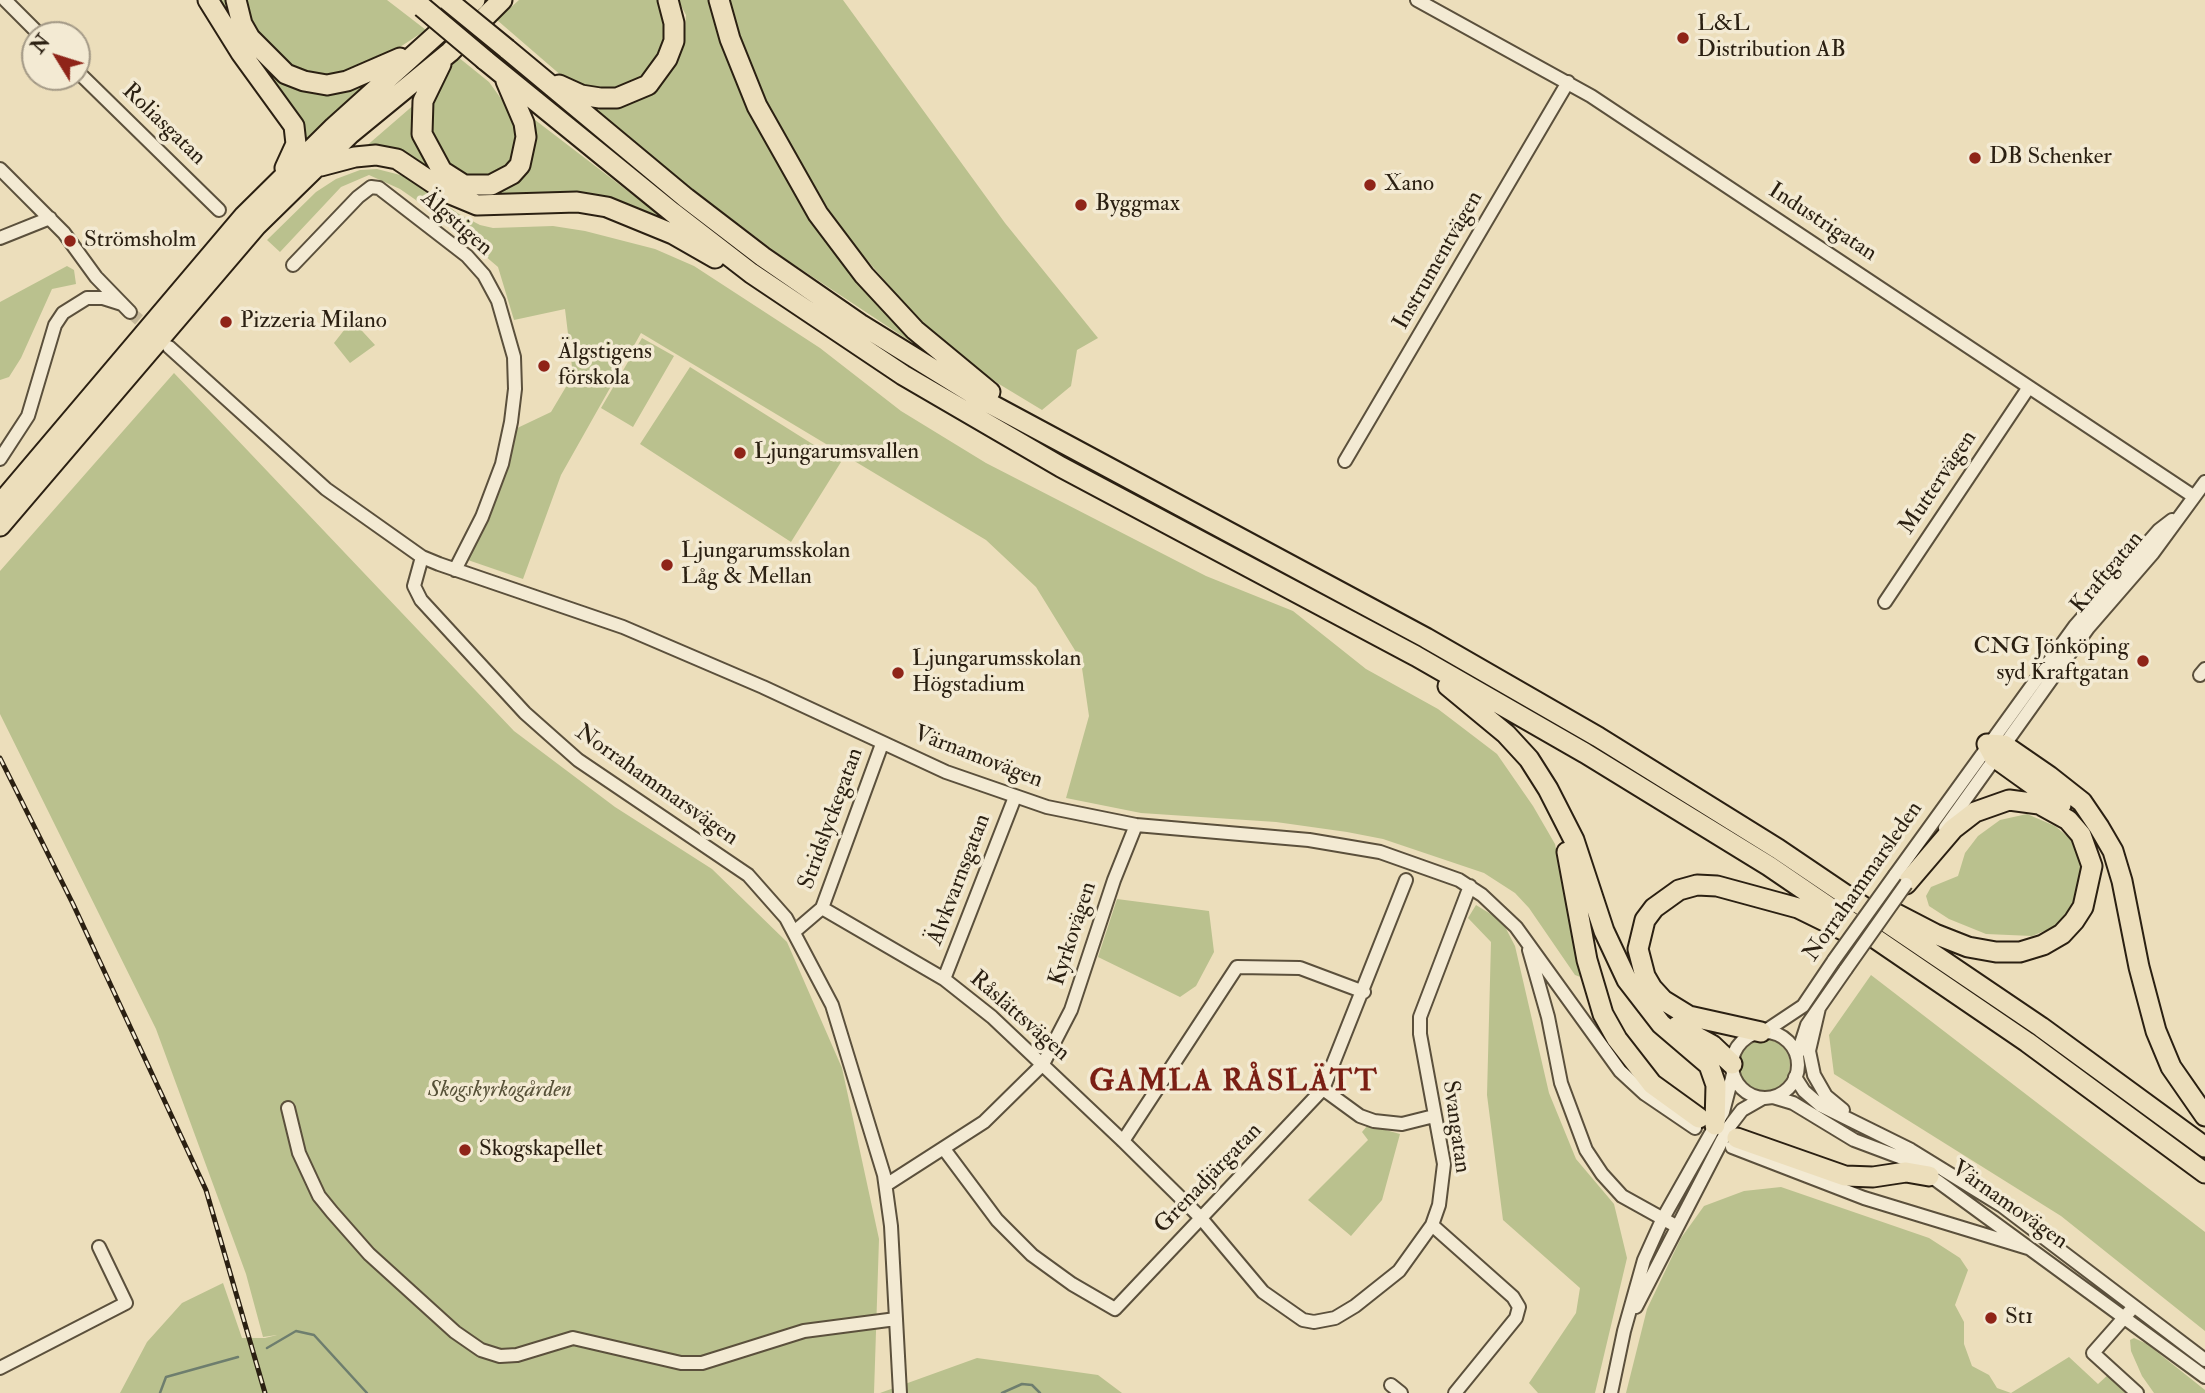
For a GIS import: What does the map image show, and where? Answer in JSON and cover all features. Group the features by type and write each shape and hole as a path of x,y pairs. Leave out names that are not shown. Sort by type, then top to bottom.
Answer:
{"highway":[{"path":"208,0 241,53 295,126 297,135 294,151 278,180"},
{"path":"236,0 242,24 250,38 286,74 304,81 327,85 347,81 432,41"},
{"path":"447,0 632,155 763,257 905,352 1046,435 1462,658 1598,737 1778,849 2041,1027 2205,1147"},
{"path":"0,504 183,286 278,180 475,0"},
{"path":"0,526 219,266 313,169 372,115 450,52 502,0"},
{"path":"535,72 582,95 618,98 634,93 648,85 667,59 674,41 674,23 668,0"},
{"path":"719,0 730,39 757,106 818,214 864,275 915,330 1046,435"},
{"path":"417,4 681,220 825,324"},
{"path":"450,52 423,101 422,134 442,171 464,185 477,187 502,181 520,164 524,152 524,123 502,74"},
{"path":"313,169 355,157 376,155 397,159 448,193 477,205 577,202 607,207 673,234 825,324 971,417 1382,638 1585,753 1758,859 1963,997 2205,1173"},
{"path":"1382,638 1449,686 1506,734 1539,773 1559,810 1574,840 1617,961 1649,1009 1709,1065 1716,1085 1703,1124 1652,1084 1616,1039 1603,1014 1587,960 1559,810"},
{"path":"1778,849 1935,934 1968,947 1996,952 2020,952 2043,945 2062,934 2083,907 2091,866 2081,835 2062,806 1995,749"},
{"path":"1995,749 2082,802 2113,851 2156,1031 2171,1066 2205,1116"},
{"path":"1900,879 1954,829 1992,804 2009,800 2039,804 2068,820 2081,835"},
{"path":"1763,1032 1689,1016 1663,1000 1652,988 1639,961 1639,935 1645,920 1664,898 1697,885 1717,886 1798,908 1835,925 1963,997"},
{"path":"1649,1009 1712,1045 1732,1069"},
{"path":"1735,1142 1846,1176 1873,1177 1906,1172 1929,1176"}],"street":[{"path":"5,0 26,21"},
{"name":"Industrigatan","path":"1418,0 1568,82 2193,496"},
{"name":"Instrumentvägen","path":"1345,461 1568,82"},
{"name":"Roliasgatan","path":"91,85 219,210"},
{"path":"0,169 50,218 126,308 103,298 87,298 63,313 55,324 28,416 0,459"},
{"name":"Älgstigen","path":"293,265 358,197 372,187 379,188 467,256 484,275 498,301 507,323 514,357 515,389 511,422 502,464 482,517 455,570"},
{"path":"0,237 50,218"},
{"path":"169,347 326,489 422,557"},
{"name":"Muttervägen","path":"1885,602 2029,387"},
{"name":"Kraftgatan","path":"1995,749 2088,628 2153,553 2178,515 2205,482"},
{"name":"Värnamovägen","path":"422,557 623,627 691,655 881,744 1015,797 1055,809 1136,825 1262,834 1380,852 1425,866 1470,886 1508,918 1558,985 1548,1017"},
{"name":"Norrahammarsvägen","path":"422,557 414,586 421,600 525,713 585,765 748,875 776,903 794,932 832,1005 886,1185 900,1393"},
{"name":"Stridslyckegatan","path":"822,908 881,744"},
{"name":"Norrahammarsleden","path":"1763,1032 1802,1006 1834,960 1900,879 1995,749"},
{"name":"Älvkvarnsgatan","path":"944,979 1015,797"},
{"name":"Kyrkovägen","path":"886,1185 984,1122 1043,1064 1071,1010 1114,880 1136,825"},
{"name":"Norrahammarsleden","path":"1797,1056 1807,1025 1846,969 1900,879"},
{"name":"Grenadjärgatan","path":"944,1149 997,1220 1032,1255 1072,1284 1115,1309 1323,1090 1364,992 1406,880"},
{"name":"Svangatan","path":"1314,1322 1335,1318 1380,1289 1399,1271 1432,1225 1439,1205 1444,1164 1420,1034 1421,1007 1470,886"},
{"path":"794,932 822,908"},
{"name":"Råslättsvägen","path":"822,908 944,979 992,1017 1200,1217 1263,1292 1296,1315 1314,1322"},
{"name":"Värnamovägen","path":"1525,939 1548,1017 1561,1083 1586,1150 1612,1187 1662,1220 1676,1226"},
{"path":"1123,1141 1237,967 1300,968 1364,992"},
{"path":"1558,985 1620,1071 1658,1104 1703,1124"},
{"path":"1819,1008 1810,1044 1814,1075 1831,1101 1871,1130"},
{"path":"1611,1393 1624,1331 1644,1260 1703,1124 1728,1100 1738,1046 1744,1040 1763,1032 1785,1039 1797,1056 1796,1077 1783,1093 1742,1110 1729,1127 1624,1331"},
{"path":"1732,1069 1744,1091 1768,1098"},
{"name":"Värnamovägen","path":"1796,1077 1804,1091 1820,1105 1871,1130 2002,1206 2205,1360"},
{"path":"1323,1090 1360,1116 1374,1121 1402,1124 1434,1116"},
{"name":"Värnamovägen","path":"1768,1098 1793,1103 1854,1140 1910,1161 2205,1377"},
{"path":"288,1108 291,1129 307,1171 332,1212 369,1254 455,1332 481,1350 500,1356 517,1355 573,1338 681,1363 702,1363 804,1331 896,1319"},
{"path":"1735,1142 1864,1198 2036,1251 2069,1256"},
{"path":"1432,1225 1513,1297 1519,1307 1516,1318 1455,1393"},
{"path":"0,1368 126,1303 99,1247"},
{"path":"2135,1306 2092,1353 2137,1393"}],"green space":[{"path":"213,0 230,0 281,79 377,77 303,145"},
{"path":"246,0 387,0 426,30 380,60 339,76 310,75 295,69 268,48 249,19"},
{"path":"519,0 659,0 666,18 664,51 645,78 615,92 581,86 563,77 497,20"},
{"path":"678,0 712,0 775,156 943,363 781,256 666,169 588,104 643,96 664,80 676,65 684,43 686,15"},
{"path":"728,0 843,0 1005,223 1098,338 1077,350 1071,386 1042,410 947,347 897,295 843,232 776,126 746,63"},
{"path":"458,57 489,82 518,122 518,156 496,180 454,174 427,123 429,100 443,73"},
{"path":"416,103 448,184 528,168 533,149 533,132 526,113 680,231 629,210 487,202 364,148"},
{"path":"377,169 408,177 459,214 480,225 493,228 553,226 585,231 655,249 694,266 820,348 901,411 986,463 1206,576 1293,611 1366,669 1438,709 1497,754 1555,844 1583,978 1575,975 1529,908 1515,893 1484,873 1383,839 1347,832 1276,822 1141,813 1066,798 1089,716 1082,668 1076,652 1036,587 986,540 641,333 561,475 523,579 465,559 511,431 551,412 573,375 565,309 514,320 498,267 436,214 400,189 369,175 341,187 280,252 267,240 316,192 336,179 360,170"},
{"path":"67,266 74,270 76,284 52,289 21,358 9,377 0,380 0,302"},
{"path":"352,320 375,345 350,363 334,343"},
{"path":"642,338 674,356 633,427 601,408"},
{"name":"Ljungarumsvallen","path":"690,367 841,462 791,542 640,444"},
{"name":"Skogskyrkogården","path":"174,373 514,731 615,807 712,869 787,942 842,1068 879,1239 874,1393 120,1393 147,1342 182,1303 223,1283 242,1338 265,1338 277,1335 263,1337 246,1274 156,1029 0,714 0,571"},
{"path":"2027,814 2055,826 2073,841 2083,865 2080,885 2072,906 2054,927 2032,936 1986,934 1949,919 1929,906 1926,896 1931,887 1958,876 1965,853 1978,836 2000,820"},
{"path":"1117,899 1209,911 1214,952 1196,986 1180,997 1098,957"},
{"path":"1476,905 1502,921 1515,946 1549,1093 1576,1159 1614,1204 1627,1258 1595,1393 1538,1393 1529,1383 1576,1313 1580,1288 1503,1220 1487,1095 1491,942 1468,918"},
{"path":"1871,975 2205,1232 2205,1331 2061,1216 1834,1074 1829,1035"},
{"path":"1764,1039 1783,1046 1790,1065 1783,1084 1764,1091 1745,1084 1738,1065 1745,1046"},
{"path":"1368,1125 1400,1134 1382,1200 1351,1236 1308,1200 1368,1140 1362,1132"},
{"path":"1781,1187 1929,1238 1960,1258 1968,1270 1955,1305 1964,1322 1964,1344 1972,1366 1989,1375 1997,1388 2011,1393 1626,1393 1647,1309 1681,1238 1704,1206 1744,1191"},
{"path":"2134,1338 2147,1344 2205,1390 2205,1393 2154,1393 2142,1376 2131,1351 2130,1340"},
{"path":"2069,1357 2098,1384 2109,1374 2131,1393 2011,1393"},
{"path":"977,1358 1098,1375 1122,1393 880,1393"}],"waterway":[{"path":"267,1348 296,1331 314,1335 367,1393"},
{"path":"160,1393 166,1377 238,1357"},
{"path":"1002,1393 1022,1384 1032,1385 1040,1393"}],"tunnel":[{"path":"130,312 153,332"}],"railway":[{"path":"0,758 73,904 206,1190 265,1393"}],"place":[{"name":"L&L Distribution AB","path":"1683,38"},
{"name":"DB Schenker","path":"1975,158"},
{"name":"Xano","path":"1370,185"},
{"name":"Byggmax","path":"1081,205"},
{"name":"Strömsholm","path":"70,241"},
{"name":"Pizzeria Milano","path":"226,322"},
{"name":"Älgstigens förskola","path":"544,366"},
{"name":"Ljungarumsvallen","path":"740,453"},
{"name":"Ljungarumsskolan Låg & Mellan","path":"667,565"},
{"name":"CNG Jönköping syd Kraftgatan","path":"2143,661"},
{"name":"Ljungarumsskolan Högstadium","path":"898,673"},
{"name":"Skogskapellet","path":"465,1150"},
{"name":"St1","path":"1991,1318"}],"district":[{"name":"GAMLA RÅSLÄTT","path":"1234,1084"}]}
